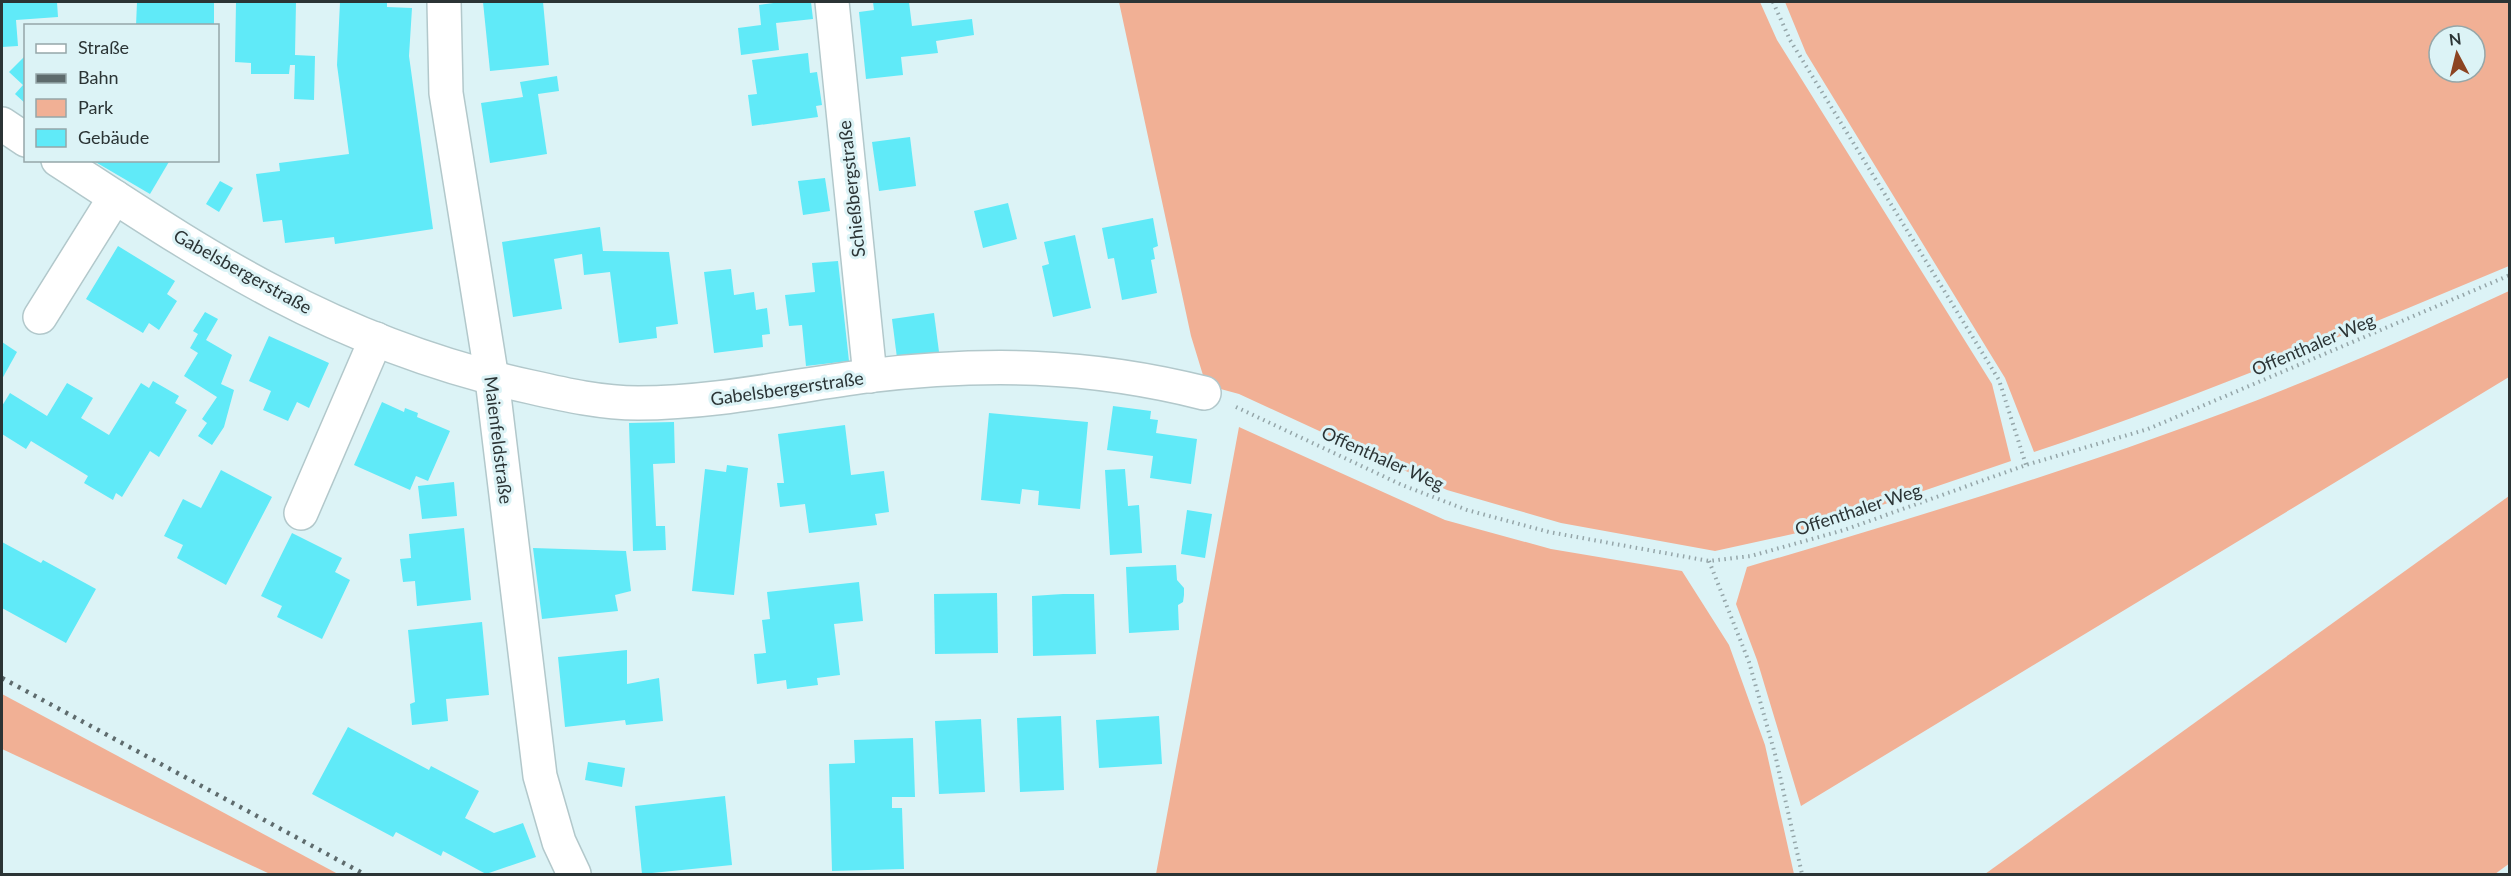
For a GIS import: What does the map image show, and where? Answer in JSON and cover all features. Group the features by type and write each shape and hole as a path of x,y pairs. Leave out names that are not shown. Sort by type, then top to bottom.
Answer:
{"street":[{"name":"Maienfeldstraße","path":"444,2 446,93 492,379 540,776 559,842 574,874"},
{"name":"Schießbergstraße","path":"832,2 870,376"},
{"path":"2,124 24,139"},
{"name":"Gabelsbergerstraße","path":"61,162 277,294 376,339 492,379 587,400 638,403 704,399 870,376 962,368 1041,366 1110,373 1204,393"},
{"path":"40,317 115,197"},
{"path":"301,513 376,339"}],"path":[{"path":"1773,2 1790,40 1999,380 2026,465"},
{"name":"Offenthaler Weg","path":"1204,393 1270,421 1402,485 1467,510 1549,532 1709,561 1751,556 1844,530 2026,465 2148,429 2510,275"},
{"path":"1709,561 1749,662 1775,754 1802,874"}],"green space":[{"path":"1119,2 1760,2 1777,40 1992,384 2011,461 1806,531 1715,551 1561,523 1447,490 1239,394 1206,385 1191,336"},
{"path":"1785,2 2509,2 2509,266 2214,387 2034,452 2005,378 1806,53"},
{"path":"2509,291 2509,377 1801,806 1757,660 1736,604 1747,567 1973,499 2198,422 2365,356"},
{"path":"1239,427 1445,520 1551,549 1682,571 1729,645 1765,745 1794,874 1156,874"},
{"path":"2509,496 2510,863 2495,874 1985,874"},
{"path":"2,694 338,874 270,874 2,749"}],"building":[{"path":"2,2 57,2 58,17 16,20 18,46 2,47"},
{"path":"137,2 214,2 214,24 136,24"},
{"path":"236,2 296,2 295,55 315,56 314,100 294,99 295,65 290,65 289,74 251,74 251,63 235,62"},
{"path":"340,2 387,2 387,7 412,8 409,56 433,229 335,244 334,237 285,243 282,220 263,222 256,174 280,171 279,163 349,154 337,65"},
{"path":"483,2 543,2 549,65 490,71"},
{"path":"811,2 813,19 776,23 779,50 741,55 738,28 761,25 759,5"},
{"path":"873,2 909,2 912,26 972,19 974,35 936,41 938,53 901,57 903,75 866,79 859,12 874,10"},
{"path":"808,53 810,73 817,72 822,105 816,106 818,117 752,126 748,95 757,94 752,60"},
{"path":"24,57 24,102 15,94 23,85 9,72"},
{"path":"557,76 559,91 538,94 547,154 490,163 481,103 523,97 520,82"},
{"path":"910,137 916,186 879,191 872,142"},
{"path":"95,162 169,162 150,194"},
{"path":"825,178 830,211 803,215 798,181"},
{"path":"220,181 233,188 219,212 206,204"},
{"path":"1008,203 1017,239 983,248 974,211"},
{"path":"1153,218 1158,246 1153,248 1155,259 1151,260 1157,293 1122,300 1114,258 1108,259 1102,228"},
{"path":"600,227 603,251 669,252 678,324 656,327 657,338 619,343 610,272 584,275 582,254 554,259 562,309 513,317 502,242"},
{"path":"1075,235 1091,308 1053,317 1042,266 1049,264 1044,242"},
{"path":"118,246 175,281 167,294 177,301 159,330 149,323 143,333 86,299"},
{"path":"838,261 849,361 806,366 802,325 789,326 785,295 815,292 812,263"},
{"path":"731,269 734,295 754,292 756,310 767,308 770,334 762,335 763,347 714,353 704,272"},
{"path":"205,312 218,319 206,340 232,355 221,384 234,390 224,427 212,445 198,436 207,423 202,419 217,397 184,376 198,353 190,348 198,334 193,331"},
{"path":"934,313 939,352 897,358 892,319"},
{"path":"269,336 329,363 309,408 297,402 288,421 263,410 271,391 249,381"},
{"path":"2,342 17,352 2,379"},
{"path":"153,381 179,396 175,403 187,410 159,457 150,451 122,497 116,493 113,500 84,483 88,476 31,441 26,449 2,434 2,406 10,393 47,416 67,383 93,398 81,418 109,435 141,383 149,388"},
{"path":"382,402 404,412 405,408 418,413 417,417 450,431 428,481 416,476 410,490 354,465"},
{"path":"1113,406 1151,411 1150,419 1158,420 1156,433 1197,439 1191,484 1150,478 1153,456 1107,450"},
{"path":"989,413 1088,422 1080,509 1038,505 1039,491 1022,489 1020,504 981,500"},
{"path":"674,422 675,463 653,464 656,526 665,526 666,550 633,551 629,423"},
{"path":"845,425 851,475 884,471 889,512 875,514 877,525 809,533 805,504 780,507 777,483 784,483 778,434"},
{"path":"727,465 748,468 734,595 692,591 705,469 726,472"},
{"path":"1125,469 1128,506 1139,505 1142,553 1110,555 1105,470"},
{"path":"221,470 272,497 226,585 177,558 183,545 164,536 183,499 201,508"},
{"path":"454,482 457,516 422,519 418,486"},
{"path":"1187,510 1212,514 1205,558 1181,554"},
{"path":"464,528 471,600 417,606 415,581 403,582 400,559 411,558 409,534"},
{"path":"292,533 342,558 335,572 350,580 322,639 277,617 282,606 261,596"},
{"path":"2,542 41,563 43,560 96,589 66,643 2,608"},
{"path":"533,548 626,551 631,591 615,595 618,611 542,619"},
{"path":"1176,565 1177,580 1184,588 1183,602 1178,605 1179,630 1129,633 1126,567"},
{"path":"859,582 863,621 834,624 840,675 817,678 818,685 787,689 786,680 757,684 754,654 766,653 762,620 770,619 767,592"},
{"path":"997,593 998,653 935,654 934,594"},
{"path":"1094,594 1096,654 1033,656 1032,596"},
{"path":"482,622 489,695 446,699 448,721 412,725 410,704 415,702 408,630"},
{"path":"627,650 627,684 659,678 663,721 626,725 625,720 565,727 558,657"},
{"path":"1061,716 1064,790 1020,792 1017,718"},
{"path":"1159,716 1162,764 1099,768 1096,720"},
{"path":"981,719 985,792 939,794 935,721"},
{"path":"348,727 429,770 431,766 479,791 465,818 494,833 523,823 536,857 486,874 443,851 441,856 396,832 393,837 312,794"},
{"path":"913,738 915,797 892,797 892,808 902,808 904,869 832,871 829,764 855,763 854,740"},
{"path":"588,762 625,768 622,787 585,780"},
{"path":"725,796 732,865 642,874 635,806"}],"railway":[{"path":"2,678 364,874"}]}
